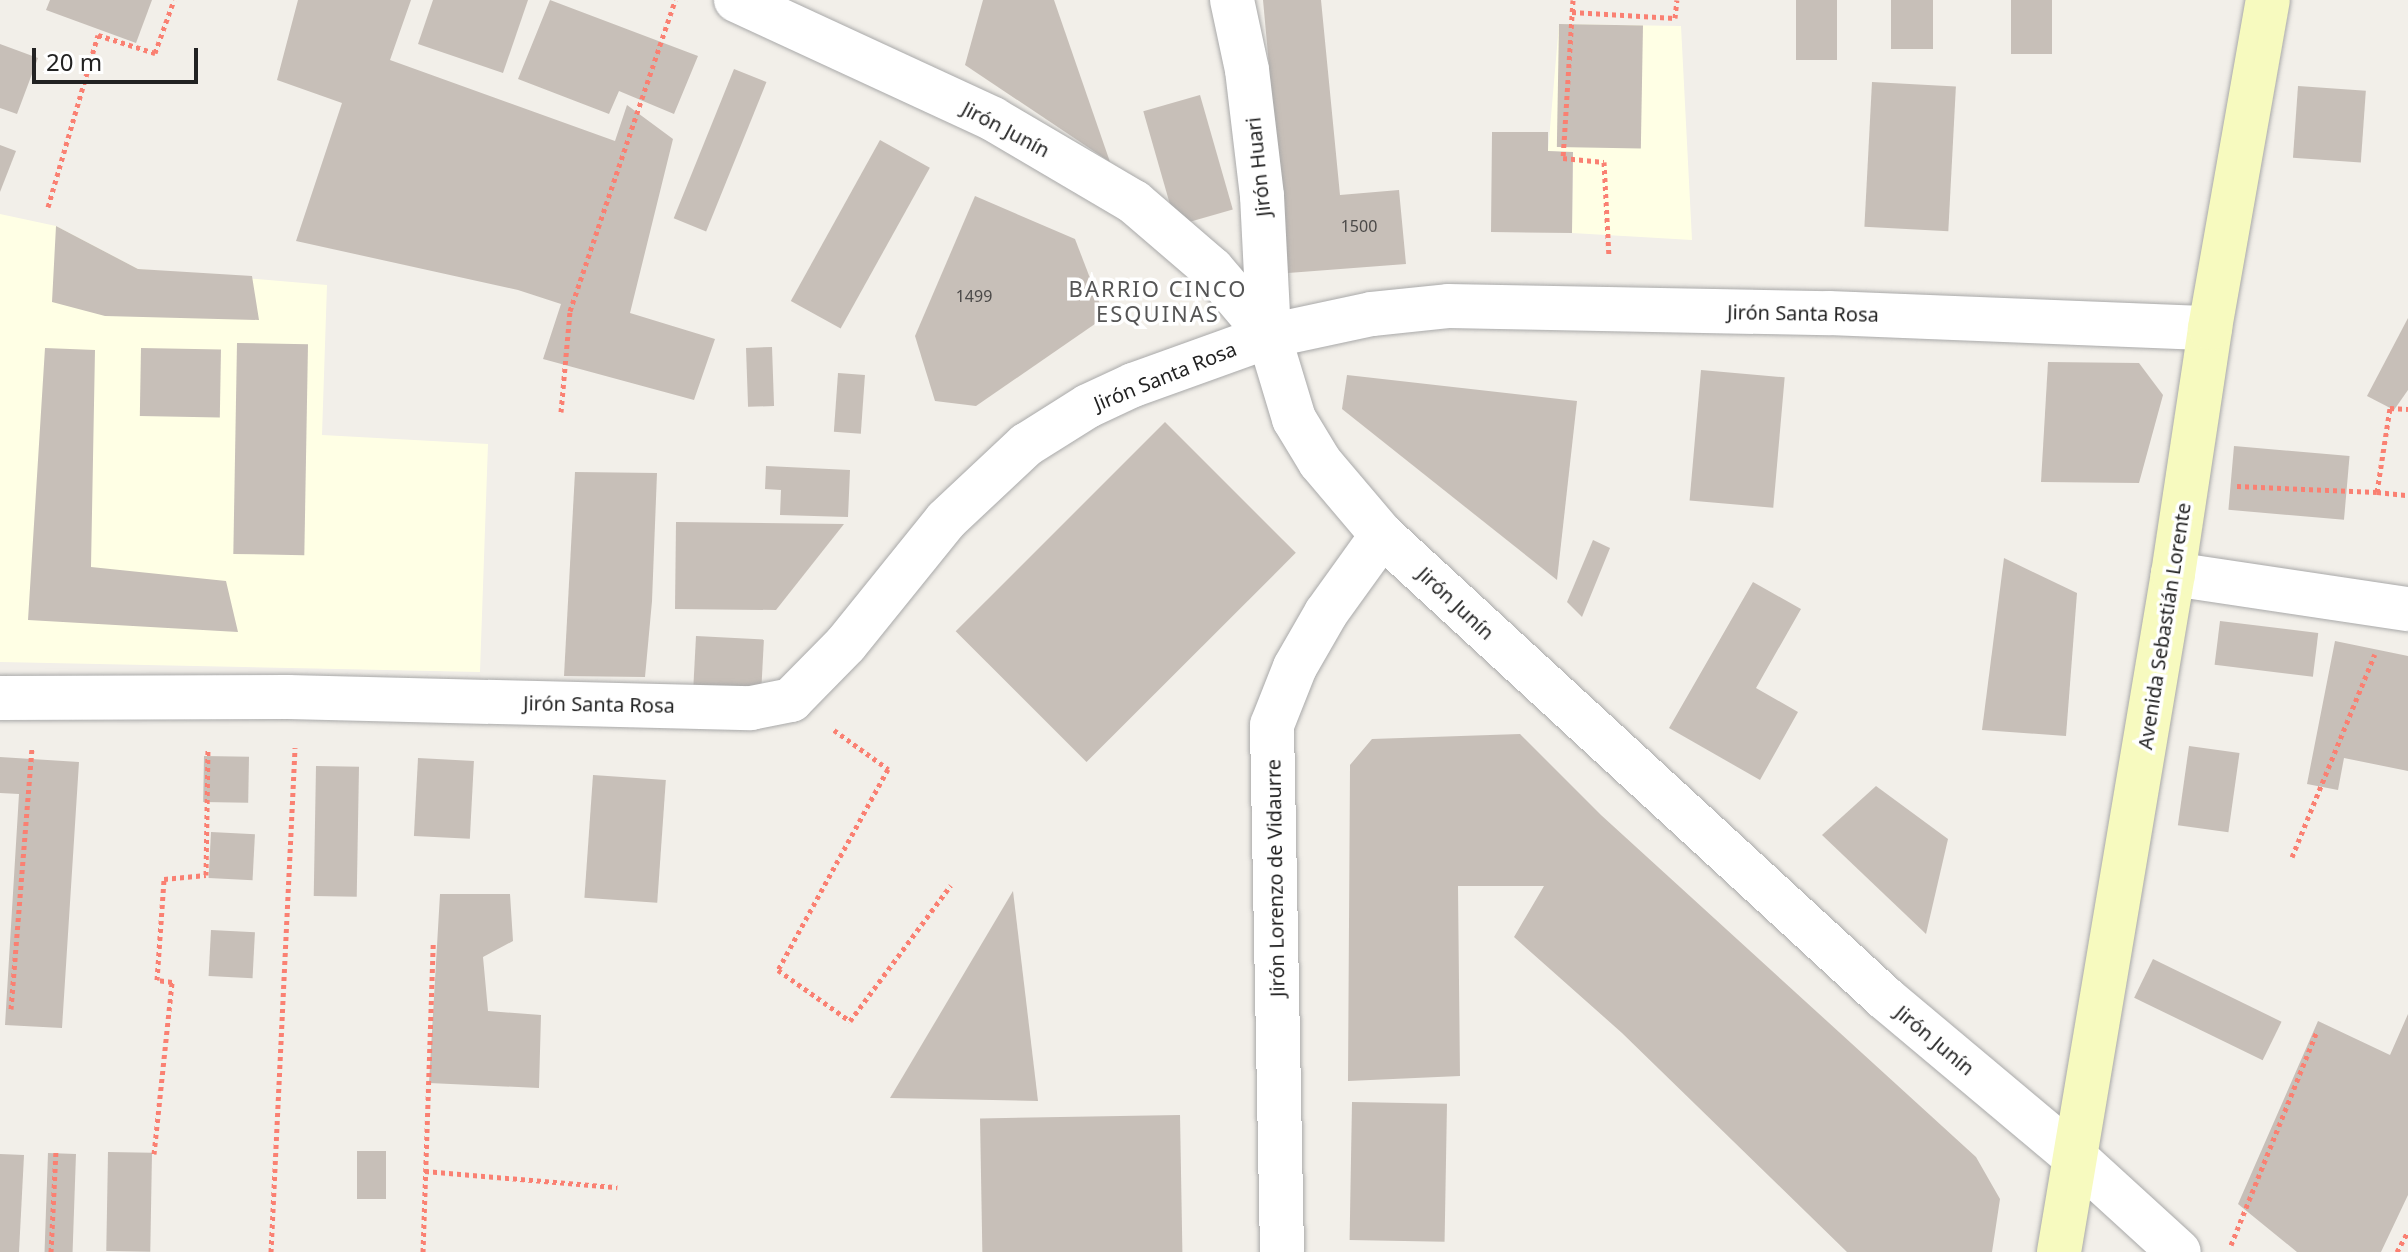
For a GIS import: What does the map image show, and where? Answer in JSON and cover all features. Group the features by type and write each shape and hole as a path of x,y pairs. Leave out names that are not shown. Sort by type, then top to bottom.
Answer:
{"main road":[{"name":"Avenida Sebastián Lorente","path":"2059,1252 2173,574 2210,328 2268,0"}],"street":[{"name":"Jirón Junín","path":"736,0 993,119 1134,202 1212,269 1269,336 1294,419 1320,462 1382,535 1885,998 2076,1158 2179,1252"},
{"name":"Jirón Huari","path":"1232,0 1247,70 1262,196 1269,336"},
{"name":"Jirón Santa Rosa","path":"18,698 209,698 751,708 791,700 846,644 946,520 1026,445 1088,406 1133,385 1269,336 1372,314 1448,306 1829,313 2210,328"},
{"name":"Jirón Lorenzo de Vidaurre","path":"1282,1252 1272,725 1295,667 1326,613 1382,535"},
{"path":"2173,574 2401,608"}],"path":[{"path":"48,207 98,35 155,53 174,0"},
{"path":"561,412 570,311 675,0"},
{"path":"1573,0 1563,158 1604,162 1611,309"},
{"path":"1572,12 1675,18 1677,0"},
{"path":"2377,492 2390,408 2408,409"},
{"path":"2187,484 2408,495"},
{"path":"2292,857 2401,608"},
{"path":"11,1009 18,698"},
{"path":"154,1154 172,982 157,980 164,879 206,875 209,698"},
{"path":"791,700 888,769 778,970 850,1021 951,885"},
{"path":"271,1252 295,743"},
{"path":"423,1252 433,943"},
{"path":"2228,1252 2317,1031"},
{"path":"51,1252 56,1149"},
{"path":"425,1171 617,1187"},
{"path":"2397,1252 2408,1231"}],"shaded area":[{"path":"1559,24 1681,26 1692,240 1572,233 1573,153 1548,151"},
{"path":"0,214 56,226 138,269 327,285 322,435 488,444 480,672 0,662"}],"building":[{"path":"50,0 152,0 136,43 46,10"},
{"path":"298,0 411,0 390,60 615,141 627,105 673,139 630,313 715,339 694,400 543,359 561,304 518,290 296,241 342,103 277,80"},
{"path":"433,0 528,0 503,73 418,44"},
{"path":"550,0 698,56 674,114 619,91 609,114 518,79"},
{"path":"983,0 1054,0 1110,162 965,65"},
{"path":"1263,0 1321,0 1340,195 1399,190 1406,264 1288,273"},
{"path":"1796,0 1837,0 1837,60 1796,60"},
{"path":"1891,0 1933,0 1933,49 1891,49"},
{"path":"2011,0 2052,0 2052,54 2011,54"},
{"path":"1559,24 1643,25 1641,148 1557,147"},
{"path":"0,44 38,58 17,114 0,108"},
{"path":"734,69 766,82 706,231 674,218"},
{"path":"1872,82 1956,86 1948,231 1864,227"},
{"path":"2298,86 2366,91 2361,163 2293,158"},
{"path":"1200,95 1233,209 1176,226 1143,111"},
{"path":"1492,132 1548,132 1548,151 1573,152 1572,233 1491,232"},
{"path":"880,140 930,168 841,329 791,301"},
{"path":"0,145 16,151 0,192"},
{"path":"975,196 1075,239 1105,317 976,406 935,401 915,336"},
{"path":"56,226 138,269 252,276 259,320 105,316 52,302"},
{"path":"2408,318 2408,390 2394,410 2367,396"},
{"path":"237,343 308,344 304,555 233,554"},
{"path":"772,347 774,406 748,407 746,348"},
{"path":"45,348 95,350 91,567 226,581 238,632 28,620"},
{"path":"141,348 221,349 220,417 140,416"},
{"path":"2048,362 2139,363 2163,395 2139,483 2041,482"},
{"path":"1701,370 1785,377 1773,508 1690,501"},
{"path":"838,373 865,375 861,434 834,432"},
{"path":"1347,375 1577,401 1557,580 1342,409"},
{"path":"1165,422 1296,553 1087,762 956,631"},
{"path":"2234,446 2350,456 2344,520 2228,510"},
{"path":"766,466 850,470 848,517 780,515 781,490 765,489"},
{"path":"575,472 657,473 652,601 645,677 564,676"},
{"path":"676,522 844,524 776,610 675,609"},
{"path":"1593,540 1610,548 1582,617 1567,602"},
{"path":"2004,558 2077,593 2066,736 1982,730"},
{"path":"1753,582 1801,609 1756,688 1798,712 1760,780 1669,728"},
{"path":"2220,621 2318,633 2313,677 2215,665"},
{"path":"696,636 764,640 761,690 693,687"},
{"path":"2335,641 2408,656 2408,771 2344,758 2338,790 2307,784"},
{"path":"1520,734 1601,815 1976,1157 2000,1199 1992,1252 1847,1252 1622,1033 1514,937 1544,886 1458,886 1460,1076 1348,1081 1350,765 1372,739"},
{"path":"2189,746 2240,753 2228,832 2178,825"},
{"path":"204,756 249,757 248,803 203,802"},
{"path":"0,757 79,762 62,1028 5,1025 19,794 0,793"},
{"path":"418,758 474,761 470,839 414,836"},
{"path":"316,766 359,767 357,897 314,896"},
{"path":"593,775 666,780 657,903 584,898"},
{"path":"1876,786 1948,839 1926,934 1822,835"},
{"path":"211,832 255,834 253,880 209,878"},
{"path":"1013,891 1038,1101 890,1098"},
{"path":"440,894 510,894 513,941 483,957 488,1011 541,1015 539,1088 429,1083"},
{"path":"211,930 255,932 253,978 209,976"},
{"path":"2153,959 2282,1022 2263,1060 2134,998"},
{"path":"2408,1014 2408,1195 2381,1252 2297,1252 2238,1204 2318,1021 2390,1055"},
{"path":"1352,1102 1447,1104 1445,1242 1350,1240"},
{"path":"1180,1115 1182,1252 982,1252 980,1118"},
{"path":"357,1151 386,1151 386,1199 357,1199"},
{"path":"108,1152 152,1153 150,1252 106,1251"},
{"path":"48,1153 76,1154 73,1252 45,1252"},
{"path":"0,1154 24,1155 19,1252 0,1252"}],"district":[{"name":"BARRIO CINCO ESQUINAS","path":"1158,300"}]}
